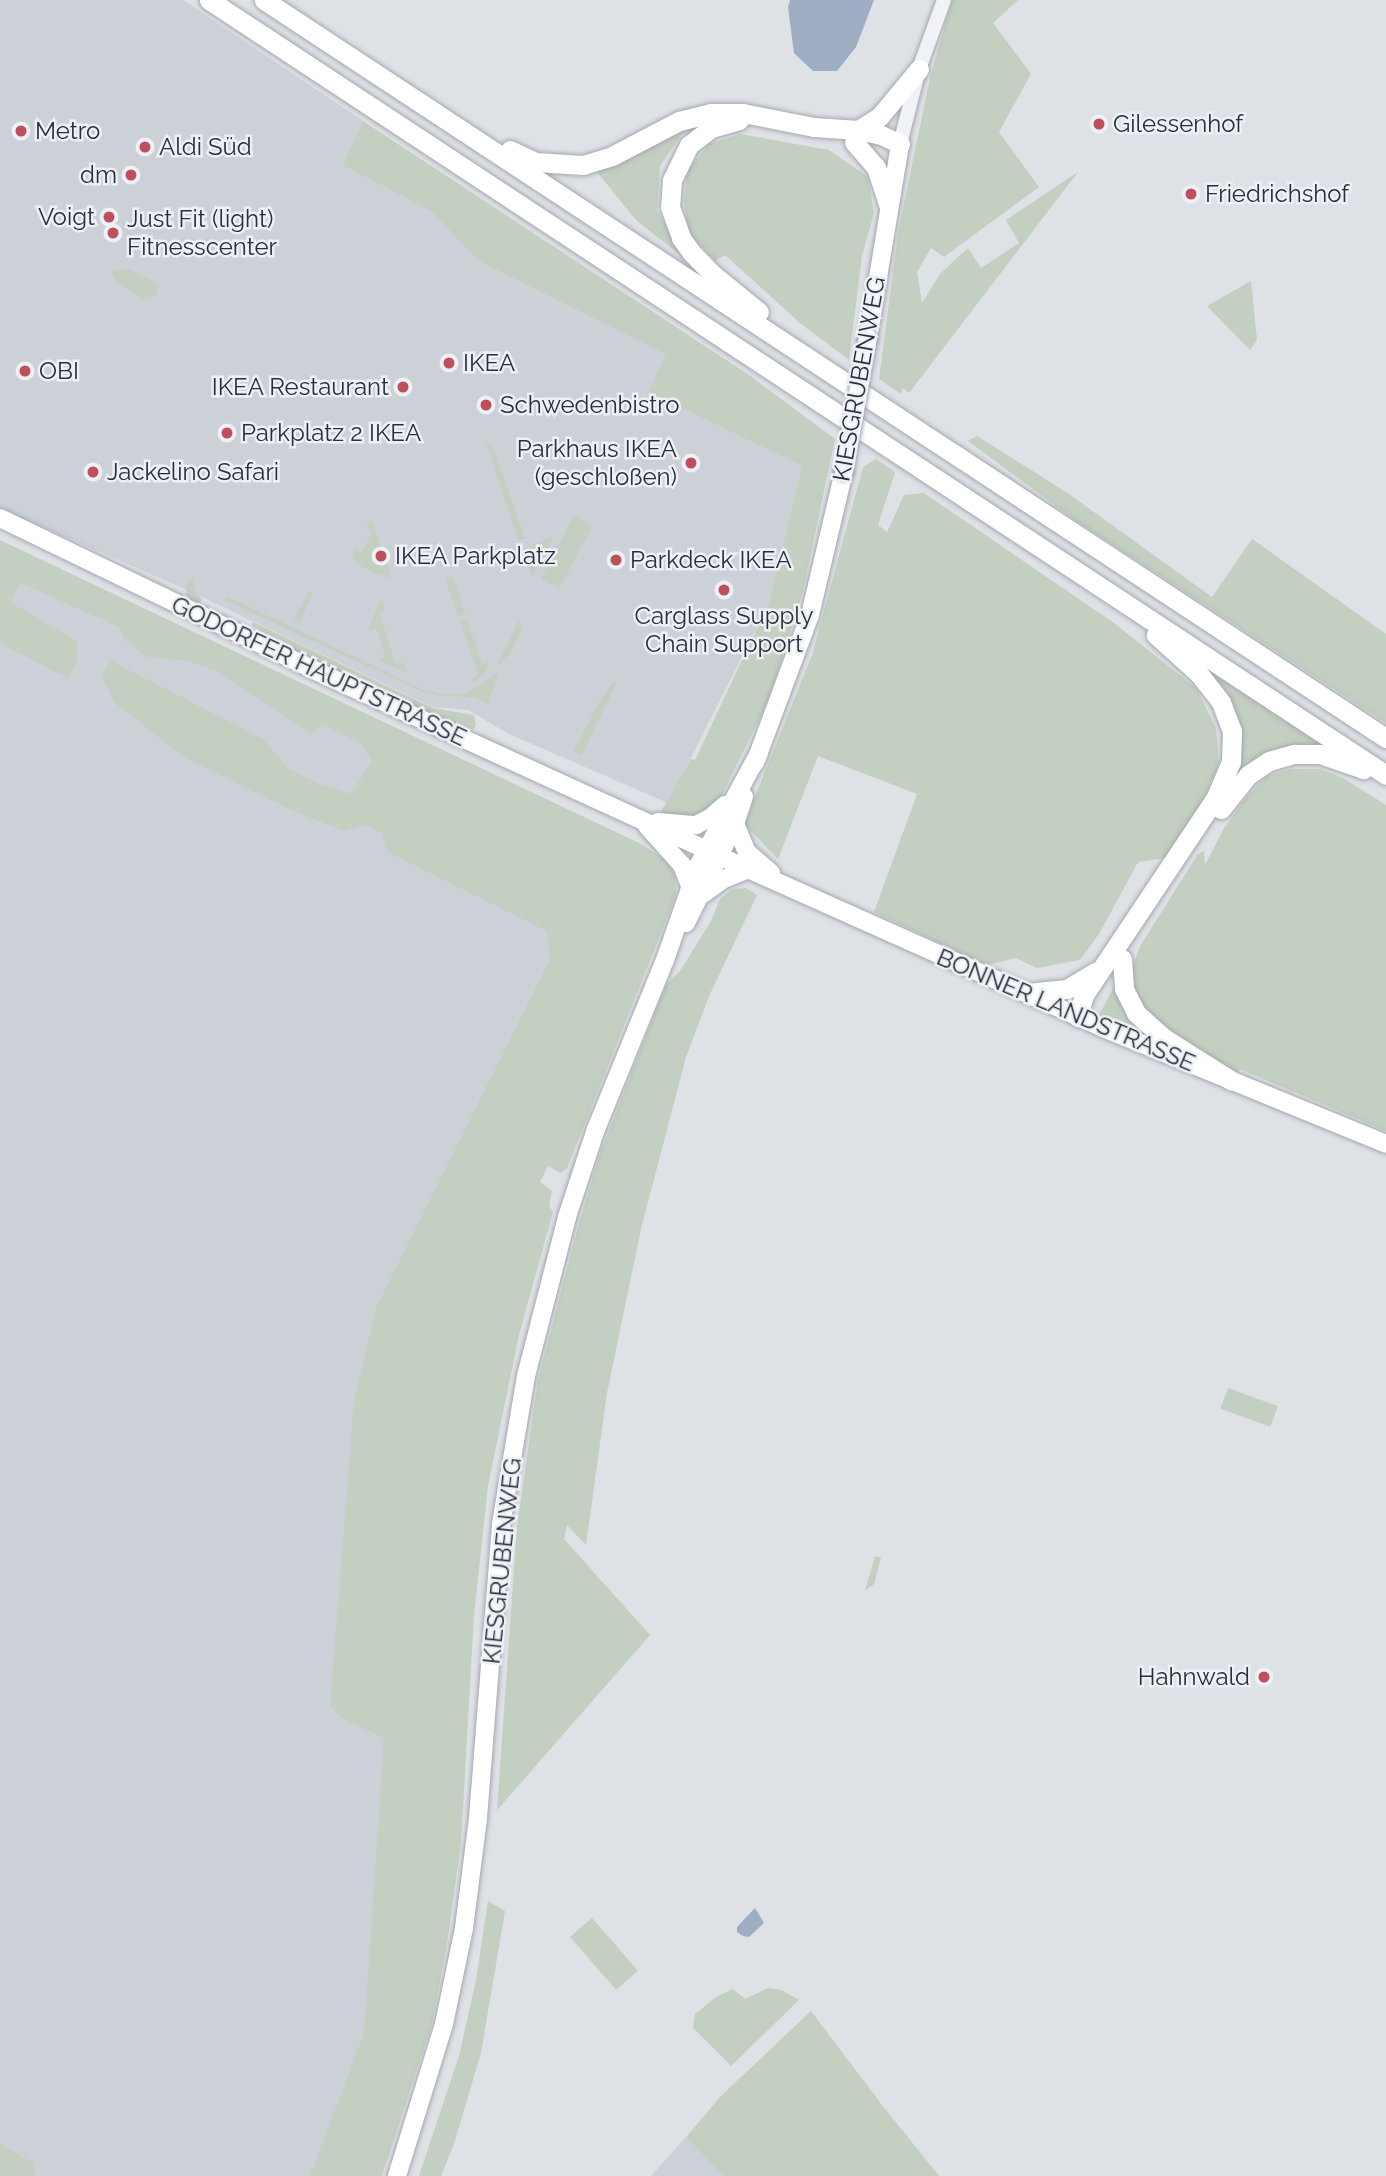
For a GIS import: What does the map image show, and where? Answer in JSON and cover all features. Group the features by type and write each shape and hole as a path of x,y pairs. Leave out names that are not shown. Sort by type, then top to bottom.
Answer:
{"highway":[{"path":"209,0 1386,776"},
{"path":"264,0 1386,738"},
{"path":"856,136 880,116 919,69"},
{"path":"457,127 536,162 559,165 583,164 612,156 679,121 711,113 743,113 856,136 881,135 900,145"},
{"path":"770,118 725,123 711,128 689,145 672,180 670,207 681,238 710,272 785,332 828,372"},
{"path":"856,136 876,167 888,205"},
{"path":"1078,1017 1095,1001 1113,961 1216,797 1231,762 1232,731 1221,702 1198,673 1082,575"},
{"path":"1027,993 1067,989 1088,979 1113,961 1228,798 1258,768 1269,761 1294,754 1320,754 1386,776"},
{"path":"1113,961 1136,1013 1164,1038 1232,1081"}],"main road":[{"name":"KIESGRUBENWEG","path":"713,853 735,824 810,615 844,471 900,145"},
{"name":"GODORFER HAUPTSTRASSE","path":"0,518 318,672 713,853"},
{"name":"KIESGRUBENWEG","path":"397,2176 444,2024 464,1928 478,1818 501,1524 527,1376 567,1217 596,1129 665,960 713,853 733,797 759,754"},
{"name":"GODORFER HAUPTSTRASSE","path":"642,820 696,825 710,818 733,797"},
{"path":"642,820 682,865 696,890 749,869"},
{"path":"735,824 747,852 781,883"},
{"name":"BONNER LANDSTRASSE","path":"713,853 1078,1017 1386,1144"}],"street":[{"name":"KIESGRUBENWEG","path":"900,145 919,69 944,0"}],"shaded area":[{"path":"0,0 183,0 363,121 344,165 431,211 478,261 667,354 648,392 802,466 769,603 668,803 509,734 468,710 433,707 187,590 0,508"},
{"path":"0,544 606,856 569,941 402,1900 329,2176 0,2176"},
{"path":"686,2137 723,2176 651,2176"}],"green space":[{"path":"952,0 1018,0 993,23 1031,74 999,132 1039,187 944,257 931,248 917,272 922,303 940,274 968,248 981,268 1019,243 1006,220 1078,172 909,393 903,388 901,394 879,379 898,233 930,78"},
{"path":"363,121 749,375 835,439 803,591 770,697 718,803 708,814 675,819 661,812 691,759 695,760 769,603 802,466 648,392 666,354 478,261 431,211 343,165"},
{"path":"686,128 660,166 657,210 684,258 637,221 597,172"},
{"path":"740,134 829,150 868,177 874,213 862,256 849,360 800,323 725,255 715,261 688,232 684,202 687,171 709,144"},
{"path":"129,269 154,282 158,288 156,296 144,299 117,283 111,270"},
{"path":"1251,281 1257,340 1250,350 1207,306"},
{"path":"977,436 1069,494 1212,597 1252,539 1386,634 1386,723 1075,520 968,441"},
{"path":"486,443 493,447 525,538 518,540"},
{"path":"876,459 895,472 878,525 887,532 904,495 924,493 1114,623 1196,688 1216,728 1219,764 1197,812 1166,858 1138,862 1099,934 1080,960 1037,968 1016,958 987,965 874,912 917,794 818,756 778,859 744,824 812,655 863,467"},
{"path":"574,516 593,526 559,589 541,579"},
{"path":"371,518 392,578 372,572 356,563 353,556 355,549 362,552 372,533 366,528"},
{"path":"553,538 532,577 523,549"},
{"path":"0,540 639,843 667,861 675,875 676,895 567,1168 561,1173 548,1166 540,1182 552,1191 549,1206 553,1212 519,1335 488,1486 474,1615 461,1843 447,1944 432,2023 382,2176 310,2176 364,2033 384,1738 342,1718 330,1705 354,1402 376,1308 550,959 547,931 388,852 381,833 365,824 344,831 289,809 184,757 115,703 101,675 111,661 263,739 287,768 319,784 351,794 372,761 360,743 324,725 311,733 218,672 189,661 148,657 125,640 119,627 21,583 10,602 78,642 77,663 67,678 0,643"},
{"path":"453,576 465,614 458,617 445,578"},
{"path":"193,577 195,592 202,599 199,605 185,597 187,585"},
{"path":"308,591 313,594 300,622 294,619"},
{"path":"227,596 424,690 442,694 465,694 500,672 487,704 475,697 442,696 423,692 224,600"},
{"path":"380,600 383,600 385,609 379,612 396,664 403,662 406,672 379,661 385,656 376,628 368,630"},
{"path":"466,618 482,663 488,661 489,664 484,675 472,682 472,678 479,675 459,620"},
{"path":"519,620 522,629 510,654 497,665"},
{"path":"253,622 433,708 474,715 476,726 470,732 275,642 252,625"},
{"path":"1182,653 1336,755 1313,751 1235,779 1236,741"},
{"path":"614,681 617,683 581,756 573,752 598,704"},
{"path":"1291,769 1320,769 1343,778 1386,805 1386,1131 1240,1069 1238,1072 1188,1048 1150,1022 1131,986 1132,969 1140,946 1198,854 1204,851 1205,865 1223,830 1248,795 1267,776"},
{"path":"746,888 757,895 710,994 686,1057 641,1229 607,1393 586,1545 567,1525 564,1539 650,1635 497,1810 517,1526 538,1380 579,1223 601,1151 666,985 680,971 711,921 720,899 733,889"},
{"path":"1115,987 1133,1026 1100,1013"},
{"path":"1228,1388 1278,1406 1270,1427 1220,1409"},
{"path":"875,1556 881,1558 874,1584 865,1591"},
{"path":"488,1901 505,1911 481,2053 454,2144 441,2176 419,2176 459,2056 476,1980"},
{"path":"592,1918 638,1971 616,1990 570,1937"},
{"path":"768,1988 781,1990 799,2000 731,2066 693,2028 695,2014 716,1997 733,1989 745,1999"},
{"path":"811,2011 939,2176 723,2176 686,2137 721,2096"},
{"path":"0,2144 32,2162 36,2176 0,2176"}],"water":[{"path":"790,0 874,0 856,47 837,71 813,71 794,53 788,7"},
{"path":"755,1908 764,1923 749,1937 743,1936 737,1932 737,1927"}],"place":[{"name":"Gilessenhof","path":"1099,124"},
{"name":"Metro","path":"21,131"},
{"name":"Aldi Süd","path":"145,147"},
{"name":"dm","path":"131,175"},
{"name":"Friedrichshof","path":"1191,194"},
{"name":"Voigt","path":"109,217"},
{"name":"Just Fit (light) Fitnesscenter","path":"113,233"},
{"name":"IKEA","path":"449,363"},
{"name":"OBI","path":"25,371"},
{"name":"IKEA Restaurant","path":"403,387"},
{"name":"Schwedenbistro","path":"486,405"},
{"name":"Parkplatz 2 IKEA","path":"227,433"},
{"name":"Parkhaus IKEA (geschloßen)","path":"691,463"},
{"name":"Jackelino Safari","path":"93,472"},
{"name":"IKEA Parkplatz","path":"381,556"},
{"name":"Parkdeck IKEA","path":"616,560"},
{"name":"Carglass Supply Chain Support","path":"724,590"},
{"name":"Hahnwald","path":"1264,1677"}]}
